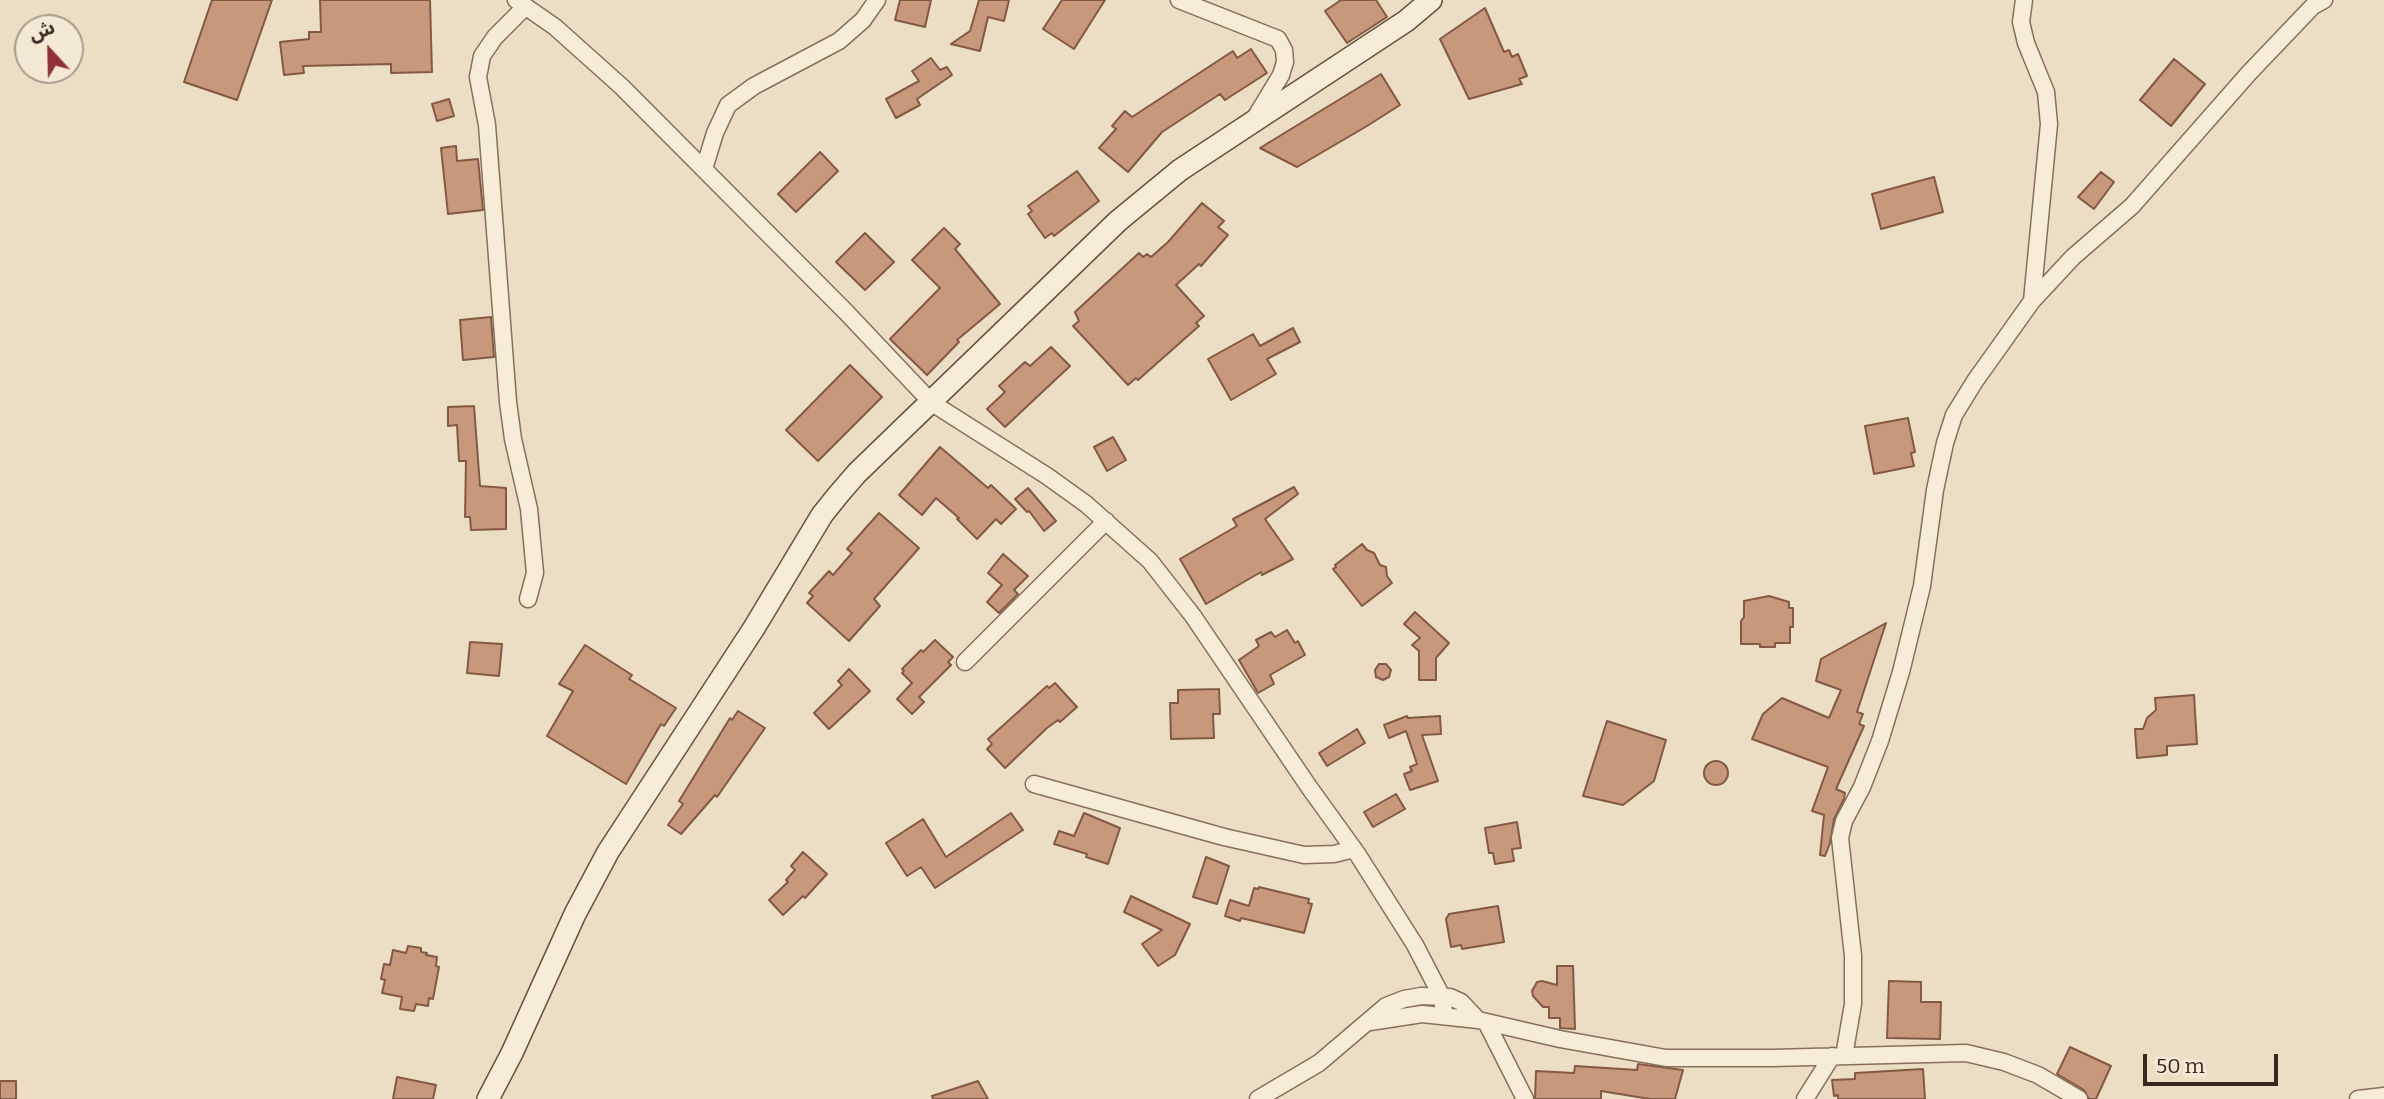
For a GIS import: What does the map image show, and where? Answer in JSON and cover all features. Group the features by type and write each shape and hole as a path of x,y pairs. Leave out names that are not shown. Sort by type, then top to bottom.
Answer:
{"main road":[{"path":"488,1099 512,1053 552,961 608,852 754,628 822,515 857,473 1118,221 1180,170 1406,21 1431,0"}],"street":[{"path":"704,169 728,105 754,86 839,41 863,20 877,0"},
{"path":"1180,0 1278,38 1284,50 1285,62 1281,75 1254,120"},
{"path":"2024,0 2021,22 2026,43 2046,92 2049,124 2032,300"},
{"path":"1805,1099 1838,1056 1853,1004 1853,956 1840,838 1844,821 1862,787 1875,752 1901,672 1922,586 1937,478 1954,415 2032,300 2073,257 2132,206 2272,47 2312,6 2324,0"},
{"path":"528,599 535,573 529,509 513,439 508,402 487,125 478,78 482,56 521,3 597,64 932,402 1047,476 1106,521 1150,561 1194,616 1402,923 1441,995 1445,1016"},
{"path":"965,662 1106,521"},
{"path":"1034,784 1224,837 1304,855 1334,854 1354,849"},
{"path":"1258,1099 1319,1063 1386,1006 1421,996 1441,995 1461,1002 1482,1021 1525,1099"},
{"path":"1370,1022 1422,1014 1445,1016 1666,1058 1966,1054 2004,1062 2038,1075 2079,1099"},
{"path":"2358,1099 2384,1096"}],"building":[{"path":"212,0 272,0 237,100 184,82"},
{"path":"320,0 430,0 432,72 391,73 391,64 303,66 304,73 284,75 280,42 309,39 309,32 321,32"},
{"path":"900,0 931,0 925,27 895,20"},
{"path":"979,0 1009,0 1004,21 988,17 980,51 951,44 970,31"},
{"path":"1062,0 1105,0 1074,49 1043,29"},
{"path":"1341,0 1376,0 1387,17 1347,43 1325,11"},
{"path":"1485,8 1504,52 1509,50 1512,57 1518,54 1527,76 1519,79 1522,84 1469,99 1440,39"},
{"path":"1251,49 1267,73 1225,100 1220,94 1162,132 1128,172 1099,148 1116,129 1112,126 1125,111 1132,117 1233,51 1237,58"},
{"path":"931,58 940,70 947,67 952,75 917,99 920,105 896,118 886,99 919,81 912,71"},
{"path":"2174,59 2205,84 2171,126 2140,100"},
{"path":"1381,74 1400,105 1367,126 1297,167 1260,148"},
{"path":"449,99 454,116 437,121 432,104"},
{"path":"456,146 457,161 478,159 483,210 448,214 441,148"},
{"path":"820,152 838,171 796,212 778,194"},
{"path":"1077,171 1099,201 1054,236 1052,233 1045,238 1028,214 1032,211 1028,206"},
{"path":"2101,172 2114,182 2094,209 2078,197"},
{"path":"1934,177 1943,212 1881,229 1872,194"},
{"path":"1202,203 1224,221 1218,227 1228,235 1201,266 1199,264 1176,285 1204,316 1196,323 1199,326 1138,380 1136,378 1128,385 1073,326 1079,321 1075,312 1139,253 1143,257 1147,254 1151,257"},
{"path":"944,228 960,244 955,249 1000,304 957,340 959,342 927,375 890,339 940,288 912,260"},
{"path":"865,233 894,262 865,290 836,262"},
{"path":"491,317 494,357 463,360 460,320"},
{"path":"1293,328 1300,342 1267,359 1276,374 1231,400 1208,359 1253,334 1260,346"},
{"path":"1051,347 1070,366 1005,427 987,409 1005,392 999,386 1025,362 1030,366"},
{"path":"850,365 882,397 818,461 786,430"},
{"path":"474,406 480,486 506,488 506,529 471,530 470,517 465,517 466,461 459,461 457,425 448,426 448,407"},
{"path":"1908,418 1915,452 1911,453 1914,466 1874,474 1865,426"},
{"path":"1113,437 1126,460 1107,471 1094,447"},
{"path":"940,447 988,488 991,485 1016,509 1001,524 996,519 977,539 957,519 959,518 936,498 922,515 899,495"},
{"path":"1294,487 1298,494 1265,519 1293,559 1262,575 1261,572 1206,604 1180,559 1237,526 1233,519"},
{"path":"1028,488 1056,521 1044,531 1029,511 1015,499"},
{"path":"879,513 919,548 874,599 880,606 849,641 807,603 813,596 809,593 829,571 833,575 852,553 847,549"},
{"path":"1362,544 1374,553 1380,565 1386,567 1387,576 1392,583 1362,606 1333,569"},
{"path":"1003,554 1028,576 1014,590 1018,594 999,613 987,602 1002,585 988,573"},
{"path":"1769,596 1789,602 1789,608 1793,608 1790,643 1775,643 1775,647 1741,644 1744,601"},
{"path":"1415,612 1449,643 1436,658 1436,680 1419,680 1419,651 1412,645 1420,638 1404,624"},
{"path":"1886,623 1857,712 1863,714 1859,724 1864,726 1836,789 1845,793 1844,799 1834,819 1825,856 1820,855 1824,815 1812,811 1828,767 1752,739 1763,714 1782,698 1829,718 1841,690 1816,681 1821,659"},
{"path":"1287,630 1295,643 1298,641 1305,655 1270,675 1274,684 1258,693 1239,660 1259,646 1256,640 1271,632 1275,637"},
{"path":"935,640 953,657 948,662 951,665 919,697 924,702 912,714 897,699 912,683 902,673 902,669"},
{"path":"470,642 502,644 499,676 467,673"},
{"path":"585,645 632,675 629,679 676,708 664,726 661,724 626,784 547,736 573,691 559,684"},
{"path":"1379,664 1386,664 1391,670 1389,677 1383,680 1376,677 1375,670"},
{"path":"849,669 870,691 829,729 814,713 842,685 838,681"},
{"path":"1055,683 1077,707 1060,722 1058,720 1047,728 1005,768 987,749 992,744 988,739 1047,686 1049,688"},
{"path":"1219,689 1220,714 1213,714 1214,738 1171,739 1170,703 1178,703 1178,690"},
{"path":"2194,695 2197,744 2167,746 2167,755 2137,758 2135,729 2143,729 2147,718 2156,710 2155,698"},
{"path":"738,711 765,728 717,797 715,795 681,834 668,825 683,804 679,801 730,718 732,720"},
{"path":"1407,716 1440,716 1441,734 1422,735 1438,781 1410,790 1404,774 1412,771 1410,767 1417,764 1406,731 1389,738 1384,725"},
{"path":"1607,721 1666,740 1654,781 1623,805 1583,796"},
{"path":"1357,729 1365,743 1327,766 1319,753"},
{"path":"1716,761 1725,764 1728,773 1725,782 1716,785 1707,782 1704,773 1707,764"},
{"path":"1396,794 1405,809 1373,827 1364,812"},
{"path":"1011,813 1023,830 935,888 921,867 907,876 886,843 923,819 946,857"},
{"path":"1084,813 1120,828 1108,864 1054,844 1059,831 1074,836"},
{"path":"1517,822 1521,848 1512,849 1514,861 1495,864 1493,853 1489,853 1485,828"},
{"path":"803,852 827,874 805,898 803,896 783,915 769,900 788,882 786,880 795,870 791,866"},
{"path":"1206,857 1229,866 1217,904 1193,897"},
{"path":"1254,888 1309,899 1308,903 1312,904 1304,933 1225,916 1230,900 1249,906"},
{"path":"1131,896 1190,924 1175,955 1158,966 1142,944 1162,930 1124,912"},
{"path":"1498,906 1504,942 1462,949 1461,945 1451,947 1446,919 1449,914"},
{"path":"408,946 421,948 421,952 427,953 426,955 437,957 436,966 439,967 433,999 429,998 428,1006 416,1004 414,1011 400,1009 402,997 382,993 384,964 390,965 393,950 406,953"},
{"path":"1557,966 1573,966 1575,1029 1560,1028 1560,1018 1549,1018 1549,1007 1543,1007 1533,996 1532,991 1537,982 1557,985"},
{"path":"1889,981 1921,982 1921,1002 1941,1002 1940,1039 1887,1038"},
{"path":"2070,1047 2111,1066 2096,1099 2089,1099 2084,1090 2057,1074"},
{"path":"1638,1064 1683,1070 1675,1099 1650,1099 1601,1091 1601,1099 1535,1099 1536,1071 1574,1073 1575,1066 1637,1070"},
{"path":"1923,1069 1925,1099 1838,1099 1838,1095 1834,1096 1832,1080 1855,1079 1855,1073"},
{"path":"397,1077 436,1085 433,1099 393,1099"},
{"path":"0,1081 16,1081 16,1099 0,1099"},
{"path":"978,1081 988,1099 933,1099 932,1096"}]}
